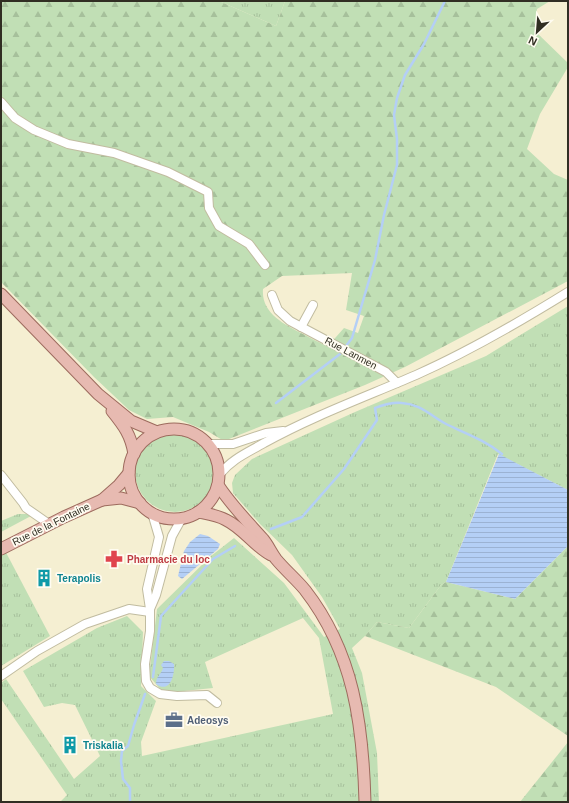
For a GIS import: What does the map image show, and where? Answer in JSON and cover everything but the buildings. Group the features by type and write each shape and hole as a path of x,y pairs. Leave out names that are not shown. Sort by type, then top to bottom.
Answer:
{"main road":[{"path":"1,294 98,394 126,429 132,442 134,454"},
{"path":"98,394 131,421 157,432"},
{"path":"168,429 179,429 200,437 208,444 214,453 218,464 218,484 205,507 198,512 182,518 172,519 161,517 152,513 140,502 130,483 129,472 130,463 134,454 144,441 157,432 168,429"},
{"name":"Rue de la Fontaine","path":"1,549 49,524 102,500 119,485 129,472"},
{"path":"218,484 228,500 264,540 276,559 305,590 326,620 342,653 356,702 361,732 364,762 365,802"},
{"name":"Rue de la Fontaine","path":"102,500 121,498 140,502"},
{"path":"198,512 215,515 235,525 266,553 276,559"}],"street":[{"path":"1,102 15,118 34,130 68,144 114,153 168,172 208,192 209,208 219,226 249,244 265,265"},
{"path":"218,484 233,460 287,430 397,383 462,353 509,329 568,292"},
{"name":"Rue Lanmen","path":"272,295 278,310 290,321 386,372 397,383"},
{"path":"301,327 312,305"},
{"path":"208,444 233,444 266,433 287,430"},
{"path":"1,475 26,508 49,524"},
{"path":"152,513 159,537 147,589 150,610 150,631 145,677 148,685 160,694 177,696 208,695 217,703"},
{"path":"150,610 156,595 172,536 182,518"},
{"path":"1,676 37,651 85,624 129,609 150,610"}],"green space":[{"path":"1,1 219,1 276,26 285,1 550,1 537,9 536,32 568,63 568,67 540,114 527,149 554,174 568,180 568,281 405,367 365,385 224,441 209,432 173,417 147,419 129,410 94,377 1,282","holes":["352,273 346,310 364,316 358,333 344,328 328,346 281,322 275,317 266,305 263,297 263,289 282,276"]},
{"path":"219,1 285,1 276,26"},
{"path":"568,306 568,490 498,454 446,582 441,585 409,628 377,622 352,648 362,673 377,753 379,802 60,802 67,795 1,699 1,683 6,679 74,779 100,756 75,705 62,703 44,707 23,671 97,628 127,616 143,632 141,686 156,701 141,742 142,756 333,714 319,638 303,618 205,662 213,688 174,692 161,690 149,676 157,609 211,556 234,538 284,583 324,637 340,629 322,597 292,555 260,524 233,493 232,483 235,475 252,459 355,412 486,356"},
{"path":"175,432 190,435 203,444 212,457 215,472 212,487 203,500 190,509 175,512 160,509 147,500 138,487 135,472 138,457 147,444 160,435"},
{"path":"18,514 27,514 31,516 1,532 1,521"},
{"path":"1,543 50,636 1,666"},
{"path":"568,546 568,736 496,687 365,636 377,622 409,628 441,585 446,582 515,599"},
{"path":"568,742 568,802 520,802"}],"water":[{"path":"499,454 568,490 568,546 515,599 446,582"},
{"path":"200,534 208,536 220,544 218,549 182,579 178,576 184,551 190,542"},
{"path":"164,661 169,661 174,664 174,673 171,682 165,687 156,684 156,681 163,668 161,665"}],"waterway":[{"path":"276,403 340,354 352,338 375,260 384,215 397,165 397,139 394,115 397,98 405,75 424,44 445,1"},
{"path":"271,529 302,517 344,469 377,420 375,408 391,403 409,404 421,408 442,422 483,441 502,454"},
{"path":"153,677 161,616 213,559 235,546"},
{"path":"130,802 130,788 123,779 121,761 122,751 128,746 145,694"}],"place":[{"name":"Pharmacie du loc","path":"114,559"},
{"name":"Terapolis","path":"44,578"},
{"name":"Adeosys","path":"174,720"},
{"name":"Triskalia","path":"70,745"}]}
